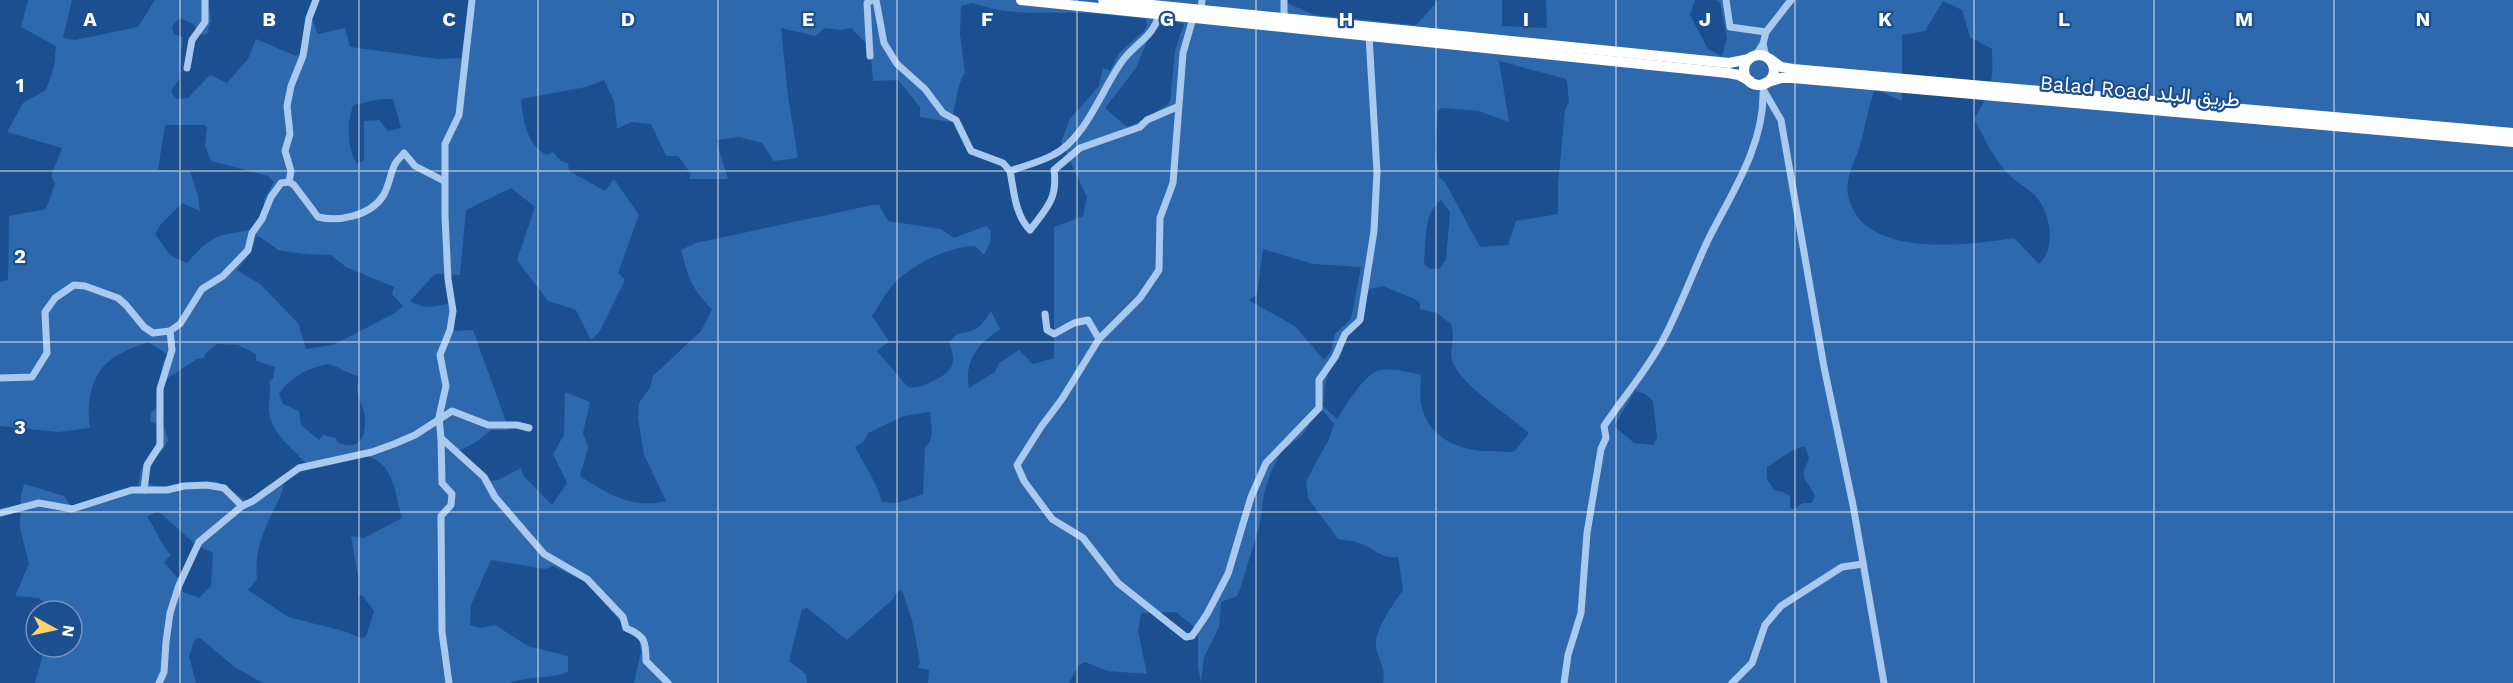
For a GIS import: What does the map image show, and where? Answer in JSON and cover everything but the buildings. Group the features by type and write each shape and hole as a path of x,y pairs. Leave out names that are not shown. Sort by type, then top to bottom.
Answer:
{"highway":[{"name":"Balad Road طريق البلد","path":"1022,0 1159,14 1199,9 1369,36 1728,73 1739,75 1760,86 1781,78 1793,78 2513,142"},
{"name":"Balad Road طريق البلد","path":"1103,0 1728,63 1760,58 1781,67 1793,69 2513,133"},
{"path":"1760,58 1774,72 1760,86 1745,73 1760,58"}],"street":[{"path":"187,68 192,40 205,22 205,0"},
{"path":"289,182 291,171 285,151 290,134 287,106 291,86 303,56 309,18 316,0"},
{"path":"449,683 442,632 441,516 451,505 452,495 441,483 439,417 446,386 440,355 450,330 453,311 448,279 444,181 445,144 459,115 472,0"},
{"path":"870,56 867,3 874,0 884,43 897,64 925,90 943,112 956,120 971,151 1003,163 1010,171 1012,188 1022,222 1030,230 1049,206 1056,186 1054,170 1080,148 1140,127 1147,120 1178,107"},
{"path":"1284,0 1284,18"},
{"path":"1726,0 1730,27 1766,32"},
{"path":"1760,58 1766,32 1791,0"},
{"path":"1199,9 1184,53 1173,183 1160,218 1159,270 1140,298 1099,339 1017,465 1024,481 1052,519 1083,538 1118,583 1186,637 1192,636 1207,614 1228,574 1251,497 1266,463 1319,408 1320,381 1335,357 1344,334 1360,320 1374,231 1377,172 1369,36"},
{"path":"1010,171 1055,155 1071,141 1097,104 1123,60 1156,26 1159,14"},
{"path":"1760,86 1781,120 1824,367 1884,683"},
{"path":"1564,683 1568,655 1581,613 1587,532 1601,449 1606,438 1604,426 1630,387 1648,366 1665,336 1708,240 1733,195 1752,151 1764,112 1760,86"},
{"path":"289,182 294,185 318,217 333,220 366,210 376,204 384,195 396,162 404,153 410,162 444,181"},
{"path":"0,378 32,377 47,353 45,312 55,298 74,285 86,286 117,298 126,305 144,327 153,333 165,334 170,331 180,324 202,289 223,276 248,250 252,233 262,219 276,187 289,182"},
{"path":"1045,314 1047,330 1054,334 1074,323 1088,320 1099,339"},
{"path":"144,490 147,465 160,445 160,389 172,350 170,331"},
{"path":"159,683 164,672 169,618 182,578 199,542 242,506 253,501 299,468 372,452 415,435 439,417 452,411 488,426 518,425 529,428"},
{"path":"441,438 484,477 495,497 544,554 587,579 623,617 626,628 638,633 646,644 646,661 668,683"},
{"path":"0,513 39,503 72,509 121,493 213,484 224,488 242,506"},
{"path":"1732,683 1752,663 1765,625 1781,606 1842,567 1863,564"}],"shaded area":[{"path":"28,0 72,0 63,38 75,40 138,27 155,0 208,0 211,21 209,33 202,35 193,24 180,18 172,26 174,34 183,37 179,79 172,89 172,94 177,99 188,98 210,75 227,83 248,59 256,39 296,56 300,54 308,18 312,19 318,34 345,28 350,47 439,59 461,58 469,0 1287,0 1287,3 1315,15 1416,25 1439,0 1502,0 1502,26 1547,28 1546,0 1695,0 1690,15 1708,49 1722,56 1727,38 1720,3 1716,0 2513,0 2513,683 1383,683 1383,668 1376,640 1385,617 1403,590 1398,557 1388,557 1359,543 1338,539 1308,498 1306,481 1329,439 1334,424 1323,411 1319,410 1302,435 1281,452 1270,474 1264,494 1260,524 1240,589 1237,596 1221,602 1219,627 1204,657 1201,682 1198,667 1198,630 1176,612 1141,613 1138,631 1147,674 1108,671 1085,662 1078,666 1069,683 928,683 929,670 918,668 920,662 912,620 902,590 898,591 893,599 847,640 807,608 802,609 789,661 806,674 807,683 634,683 641,652 639,638 622,629 621,622 585,581 553,566 545,569 491,560 471,605 470,625 480,628 495,625 528,646 568,656 568,672 509,683 263,683 236,668 200,638 195,639 189,656 196,683 35,683 42,659 84,659 84,599 40,599 15,596 29,564 20,528 21,495 24,484 64,496 72,507 109,496 114,491 138,487 141,470 157,443 156,423 150,422 151,413 156,408 163,362 168,355 148,342 108,362 92,388 89,408 90,428 58,432 0,426 0,282 8,280 9,216 46,209 55,184 51,176 62,148 7,132 23,103 46,90 54,67 56,46 21,27","holes":["1943,1 1962,10 1970,37 1992,49 1990,86 1985,101 1974,119 2003,168 2038,199 2046,214 2050,241 2039,264 2014,238 1945,245 1919,243 1894,239 1873,230 1857,216 1848,195 1848,181 1875,89 1902,101 1902,35 1925,31","973,3 1012,12 1088,13 1146,19 1147,25 1143,32 1119,53 1110,71 1103,68 1099,86 1070,119 1061,142 1087,197 1083,216 1054,227 1054,358 1033,364 1019,350 999,363 995,372 969,388 969,369 974,354 1000,329 991,311 977,328 957,334 949,342 953,360 947,373 925,385 908,387 877,351 889,341 872,316 894,284 920,263 942,253 965,247 975,246 984,255 990,243 991,231 986,226 954,238 941,229 888,221 879,205 873,205 696,243 681,250 692,282 700,296 712,309 701,331 653,376 650,388 639,403 638,418 644,455 666,501 632,502 610,494 580,476 588,447 583,433 590,402 565,392 564,435 553,454 567,483 552,505 523,475 521,468 498,480 489,481 485,473 459,451 476,442 491,430 509,430 473,330 457,331 447,328 450,313 448,304 429,307 410,301 435,274 460,275 466,210 511,188 535,207 517,260 548,301 576,310 591,340 600,331 625,280 618,273 639,215 614,179 605,191 569,171 568,163 561,161 553,152 547,155 540,151 527,131 521,99 586,87 604,80 614,101 617,129 631,122 651,124 666,156 678,156 691,174 689,179 728,179 716,140 739,137 762,143 774,161 798,158 788,96 781,28 815,36 825,28 841,30 851,28 870,47 873,81 898,80 920,107 920,117 951,122 965,73 960,34 961,6","1166,18 1184,24 1175,51 1170,101 1167,105 1127,127 1105,108 1136,68 1147,42","1499,61 1567,81 1569,102 1565,110 1558,184 1558,214 1516,221 1508,245 1480,247 1445,182 1439,177 1435,145 1438,111 1441,108 1479,111 1509,122","380,99 393,99 401,128 388,131 379,120 364,121 364,160 357,164 350,143 351,111 354,105","165,125 204,125 207,127 205,145 211,161 268,176 274,182 264,199 264,210 250,230 228,234 208,242 187,263 170,255 155,234 161,224 182,203 200,211 190,171 158,170","1441,200 1450,212 1446,259 1439,269 1430,269 1424,264 1428,220","256,236 278,250 331,255 346,267 394,287 392,294 403,306 395,313 333,345 306,349 298,323 260,284 237,270 251,252","1263,249 1313,264 1361,267 1351,319 1335,334 1331,351 1324,360 1296,327 1249,300 1257,295","1383,286 1415,299 1420,303 1420,309 1437,313 1451,324 1453,334 1451,356 1456,369 1474,389 1529,433 1515,451 1481,451 1449,442 1432,428 1426,419 1420,396 1421,375 1405,371 1382,370 1371,374 1355,392 1337,419 1323,406 1329,371 1340,357 1347,336 1360,325 1364,315 1366,296 1370,289","217,344 238,345 256,354 256,361 275,367 273,378 269,382 271,419 282,439 305,462 248,502 216,481 171,487 154,486 148,483 153,460 168,440 162,419 164,384 169,377 197,359 204,358 205,354","328,364 359,376 357,390 365,419 364,432 359,442 344,445 337,442 336,438 323,435 319,440 301,425 299,411 283,404 279,394 294,378 313,368","1635,391 1645,394 1653,401 1657,438 1653,445 1634,443 1614,426","930,412 931,436 925,448 923,494 897,503 882,502 876,485 855,447 864,441 868,433 904,416","1805,446 1809,459 1804,475 1815,496 1812,503 1803,503 1794,509 1790,508 1790,496 1774,490 1767,479 1767,467 1793,450","359,455 371,457 379,462 391,477 402,518 364,538 351,536 359,582 358,595 363,596 374,611 366,637 360,638 347,632 288,617 248,590 257,579 256,569 260,543 284,481 303,471","158,511 196,545 213,553 211,586 199,598 183,592 181,582 164,562 171,555 147,517"]}]}
